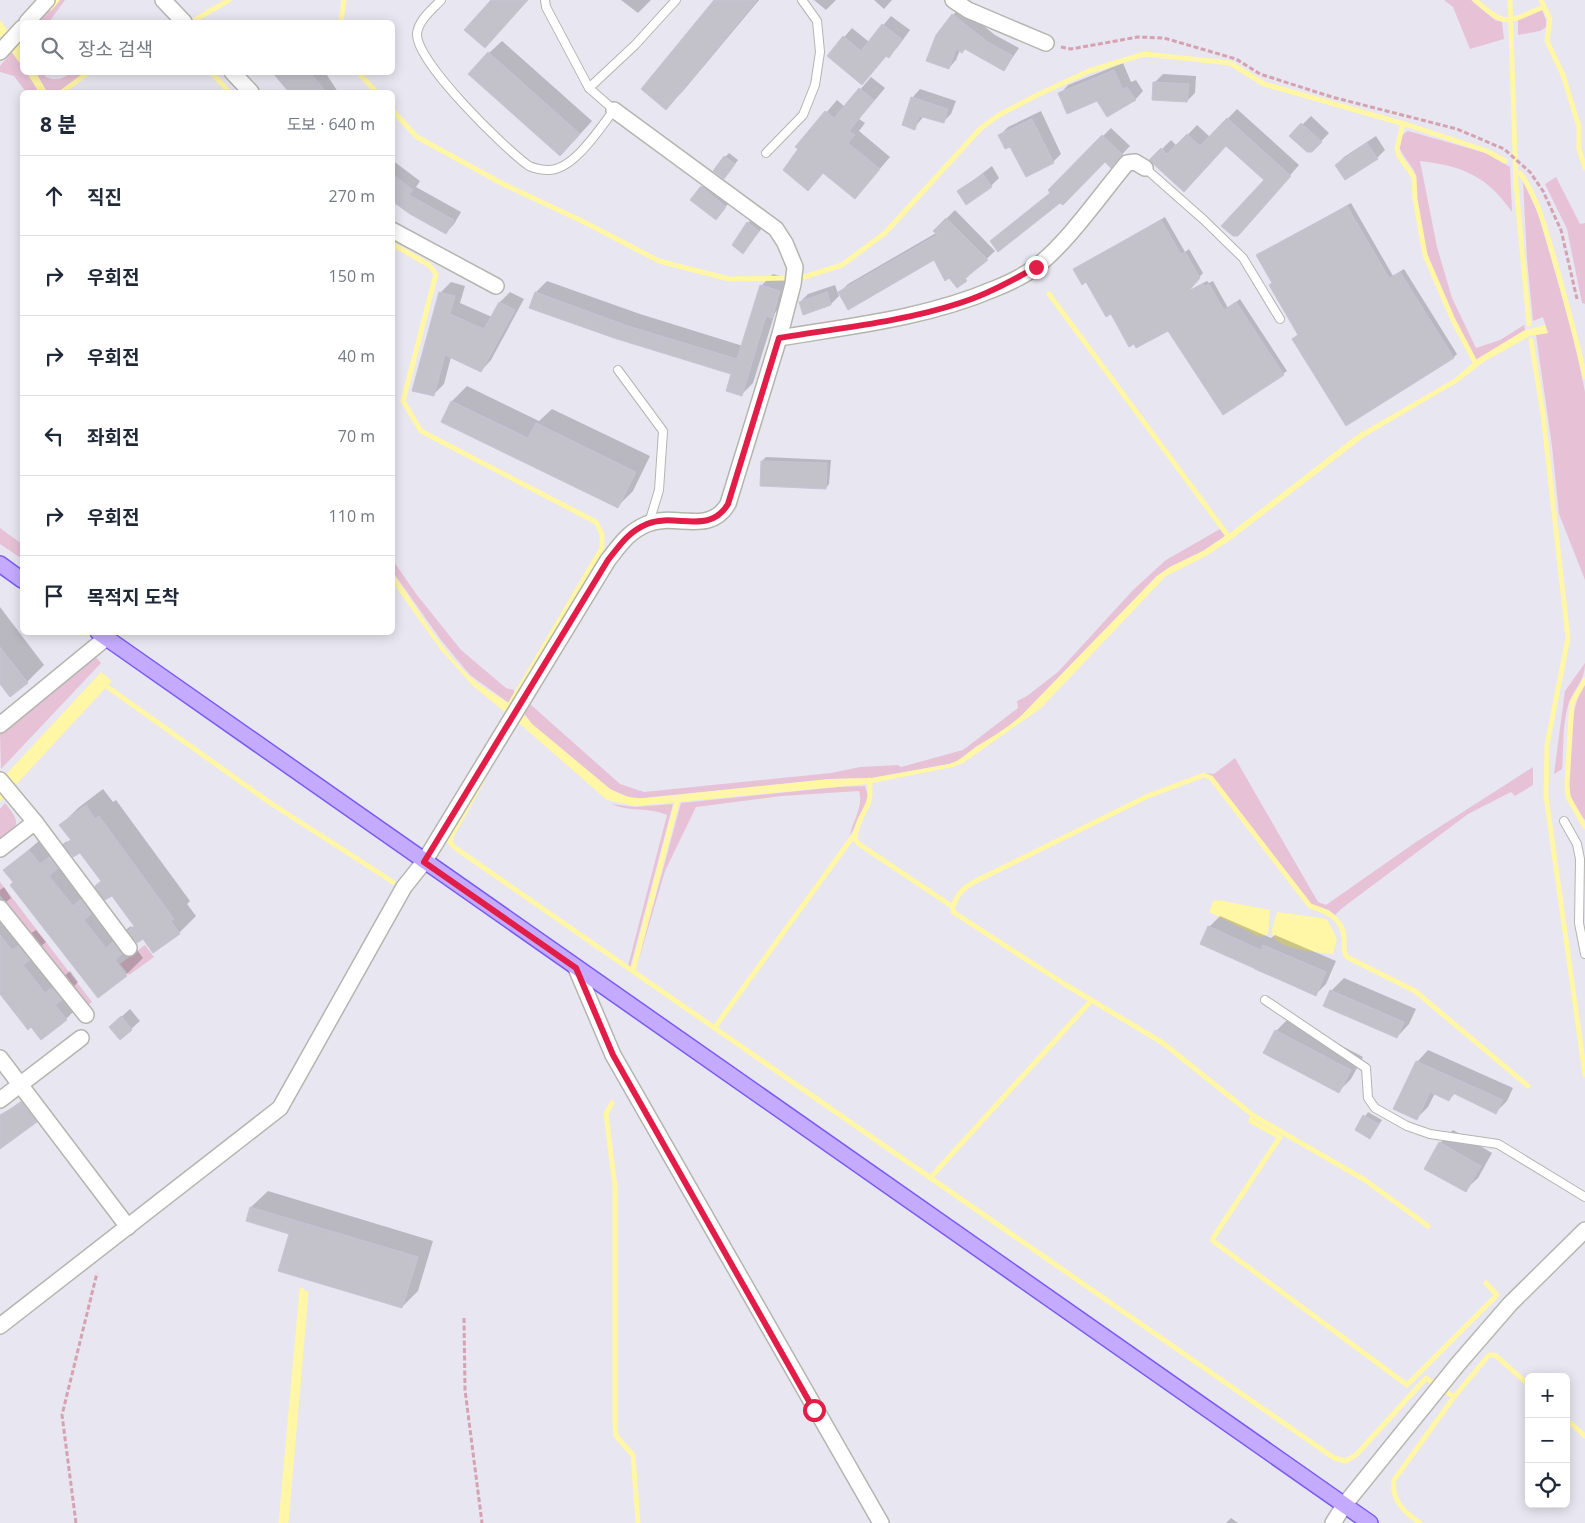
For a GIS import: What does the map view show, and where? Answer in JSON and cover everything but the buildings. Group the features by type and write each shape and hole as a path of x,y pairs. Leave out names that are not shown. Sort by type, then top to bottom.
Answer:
{"main road":[{"path":"0,564 20,579"},
{"path":"102,635 1370,1523"}],"street":[{"path":"29,20 47,0"},
{"path":"163,0 182,20"},
{"path":"953,0 968,10 1046,43"},
{"path":"2,49 19,31"},
{"path":"235,75 249,90"},
{"path":"0,1326 280,1108 404,886 424,862 608,560 628,534 649,523 710,521 722,515 728,504 779,338 793,284 795,267 785,243 776,230 614,110"},
{"path":"779,338 895,319 960,303 1014,280 1036,267 1052,254 1127,163 1135,162 1145,168"},
{"path":"395,232 496,286"},
{"path":"0,725 102,635"},
{"path":"0,780 35,822 129,948"},
{"path":"0,849 35,822"},
{"path":"0,908 86,1015"},
{"path":"576,968 613,1055 881,1523"},
{"path":"0,1100 81,1038"},
{"path":"0,1058 128,1227"},
{"path":"1333,1523 1345,1504 1458,1364 1510,1304 1585,1230"}],"lane":[{"path":"441,0 423,18 417,33 419,43 426,57 450,90 531,167 549,170 565,165 587,146 614,110 589,88 546,8 545,0"},
{"path":"589,88 635,45 676,0"},
{"path":"766,152 803,116 815,85 820,52 817,21 802,0"},
{"path":"1145,168 1204,220 1243,258 1280,319"},
{"path":"618,370 663,431 659,490 649,523"},
{"path":"1564,821 1576,844 1580,859 1579,923 1585,954"},
{"path":"1265,1000 1366,1068 1368,1098 1375,1108 1407,1126 1430,1134 1498,1144 1585,1197"}],"path":[{"path":"1046,43 1071,49 1138,37 1164,38 1236,60 1260,74 1314,91 1457,129 1504,149 1525,167 1543,191 1561,230 1577,299"},
{"path":"76,1523 62,1414 97,1273"},
{"path":"464,1318 465,1390 482,1523"}],"shaded area":[{"path":"59,0 65,0 50,20 40,20"},
{"path":"1444,0 1471,0 1495,20 1502,22 1504,39 1470,49 1453,7"},
{"path":"1542,10 1546,20 1546,27 1540,31 1518,35 1518,20"},
{"path":"0,20 20,47 20,63 0,36"},
{"path":"12,52 20,63 20,75 28,75 38,90 24,90 14,76 0,72 0,66"},
{"path":"28,75 37,75 46,90 38,90"},
{"path":"37,75 44,75 55,79 67,75 83,75 62,90 46,90"},
{"path":"1408,131 1486,153 1510,167 1512,212 1493,190 1473,175 1449,166 1420,161 1437,247 1452,298 1476,348 1500,340 1524,325 1525,330 1476,360 1443,296 1432,270 1422,234 1415,173 1399,147 1399,141"},
{"path":"1556,177 1580,224 1585,223 1585,304 1582,303 1567,229 1545,184"},
{"path":"1523,181 1538,213 1573,334 1585,392 1585,580 1559,514 1552,446 1536,335 1548,333 1543,317 1533,321 1527,259"},
{"path":"1545,325 1548,333 1530,336 1485,361 1458,382 1364,437 1232,539 1206,556 1166,576 1041,708 963,763 953,767 867,784 635,806 607,800 520,724 473,686 440,649 395,586 395,576 440,643 462,669 481,686 519,711 610,789 623,795 647,798 830,779 872,778 949,764 961,759 1021,716 1157,576 1170,567 1203,551 1230,533 1357,435 1454,379 1477,359 1525,330"},
{"path":"0,528 20,543 20,558 0,544"},
{"path":"1220,529 1225,536 1203,551 1170,567 1157,576 1021,716 1004,731 977,746 956,762 949,764 872,778 830,779 633,799 610,789 532,724 524,713 530,704 620,784 644,792 831,773 860,767 898,765 901,767 963,750 1018,708 1017,701 1027,696 1058,672 1133,590 1166,560"},
{"path":"395,563 417,595 461,650 506,688 514,690 514,695 509,703 470,675 441,640 395,575"},
{"path":"96,657 101,663 1,769 0,734"},
{"path":"1585,663 1583,676 1570,700 1566,714 1562,769 1554,774 1565,691"},
{"path":"101,672 112,681 0,802 0,781"},
{"path":"1585,684 1585,820 1576,807 1570,793 1568,769 1572,721 1580,693"},
{"path":"1235,758 1318,902 1326,905 1416,842 1533,767 1533,785 1515,796 1511,792 1468,814 1335,915 1329,910 1311,905 1212,777 1205,773 1214,774"},
{"path":"865,786 869,799 850,836 860,803 859,791 782,796 696,807 665,871 636,969 681,803 837,787"},
{"path":"5,803 14,815 16,824 15,828 0,841 0,809"},
{"path":"611,804 635,807 673,804 630,968 628,966 667,815"},
{"path":"0,882 92,1002 86,1007 0,895"},
{"path":"1219,900 1270,910 1268,934 1260,937 1209,912 1213,901"},
{"path":"1277,912 1327,919 1337,939 1333,954 1298,949 1280,943 1274,938 1272,932"},
{"path":"145,945 154,957 129,975 120,964"}],"waterway":[{"path":"50,8 57,0"},
{"path":"195,20 229,0"},
{"path":"341,20 344,0"},
{"path":"1475,0 1494,15 1507,20 1543,7"},
{"path":"1510,0 1516,185 1529,324"},
{"path":"1541,0 1550,19 1547,41 1563,75 1579,127 1579,149 1585,168"},
{"path":"16,47 20,42"},
{"path":"801,278 842,265 885,233 981,128 999,115 1089,71 1144,54 1230,63 1264,84 1408,125 1487,151 1505,161"},
{"path":"65,90 85,75"},
{"path":"214,75 227,90"},
{"path":"361,75 374,90"},
{"path":"395,113 417,137 503,184 584,222 659,261 729,279 787,278"},
{"path":"1403,123 1397,149 1399,156 1414,177 1415,199 1425,255 1453,320 1476,364"},
{"path":"1520,173 1532,193 1544,225 1585,377"},
{"path":"395,246 429,265 436,274 403,401 421,431 596,522 602,534 602,548 508,708"},
{"path":"1049,294 1229,537"},
{"path":"1531,340 1543,414 1568,638 1547,745 1546,796 1585,1075"},
{"path":"1585,680 1572,703 1567,784 1568,797 1585,827"},
{"path":"102,683 269,802 393,882"},
{"path":"953,907 960,893 975,882 1148,796 1204,775 1211,778 1310,906 1333,916 1341,925 1344,950 1347,957 1415,991 1528,1086"},
{"path":"483,779 452,835 450,842 454,847 1334,1458 1346,1461 1357,1454 1426,1378 1454,1397 1489,1355 1495,1355 1525,1381"},
{"path":"869,780 870,798 856,830 855,839 859,844 953,907 953,912 1066,985 1163,1043 1254,1116 1365,1180 1428,1226"},
{"path":"633,971 678,798"},
{"path":"715,1027 854,835"},
{"path":"930,1178 1091,1001"},
{"path":"612,1103 606,1114 615,1187 615,1426 616,1436 633,1455 638,1523"},
{"path":"1253,1115 1251,1121 1280,1137 1213,1238 1213,1241 1407,1385 1497,1295 1486,1283"},
{"path":"281,1523 302,1290"},
{"path":"286,1523 306,1293"},
{"path":"1420,1523 1400,1505 1395,1494 1394,1480 1454,1397"},
{"path":"1570,1423 1585,1436"}],"route":[{"path":"814,1410 613,1055 576,968 424,862 608,560 628,534 649,523 710,521 722,515 728,504 779,338 895,319 960,303 1014,280 1036,267"}]}
